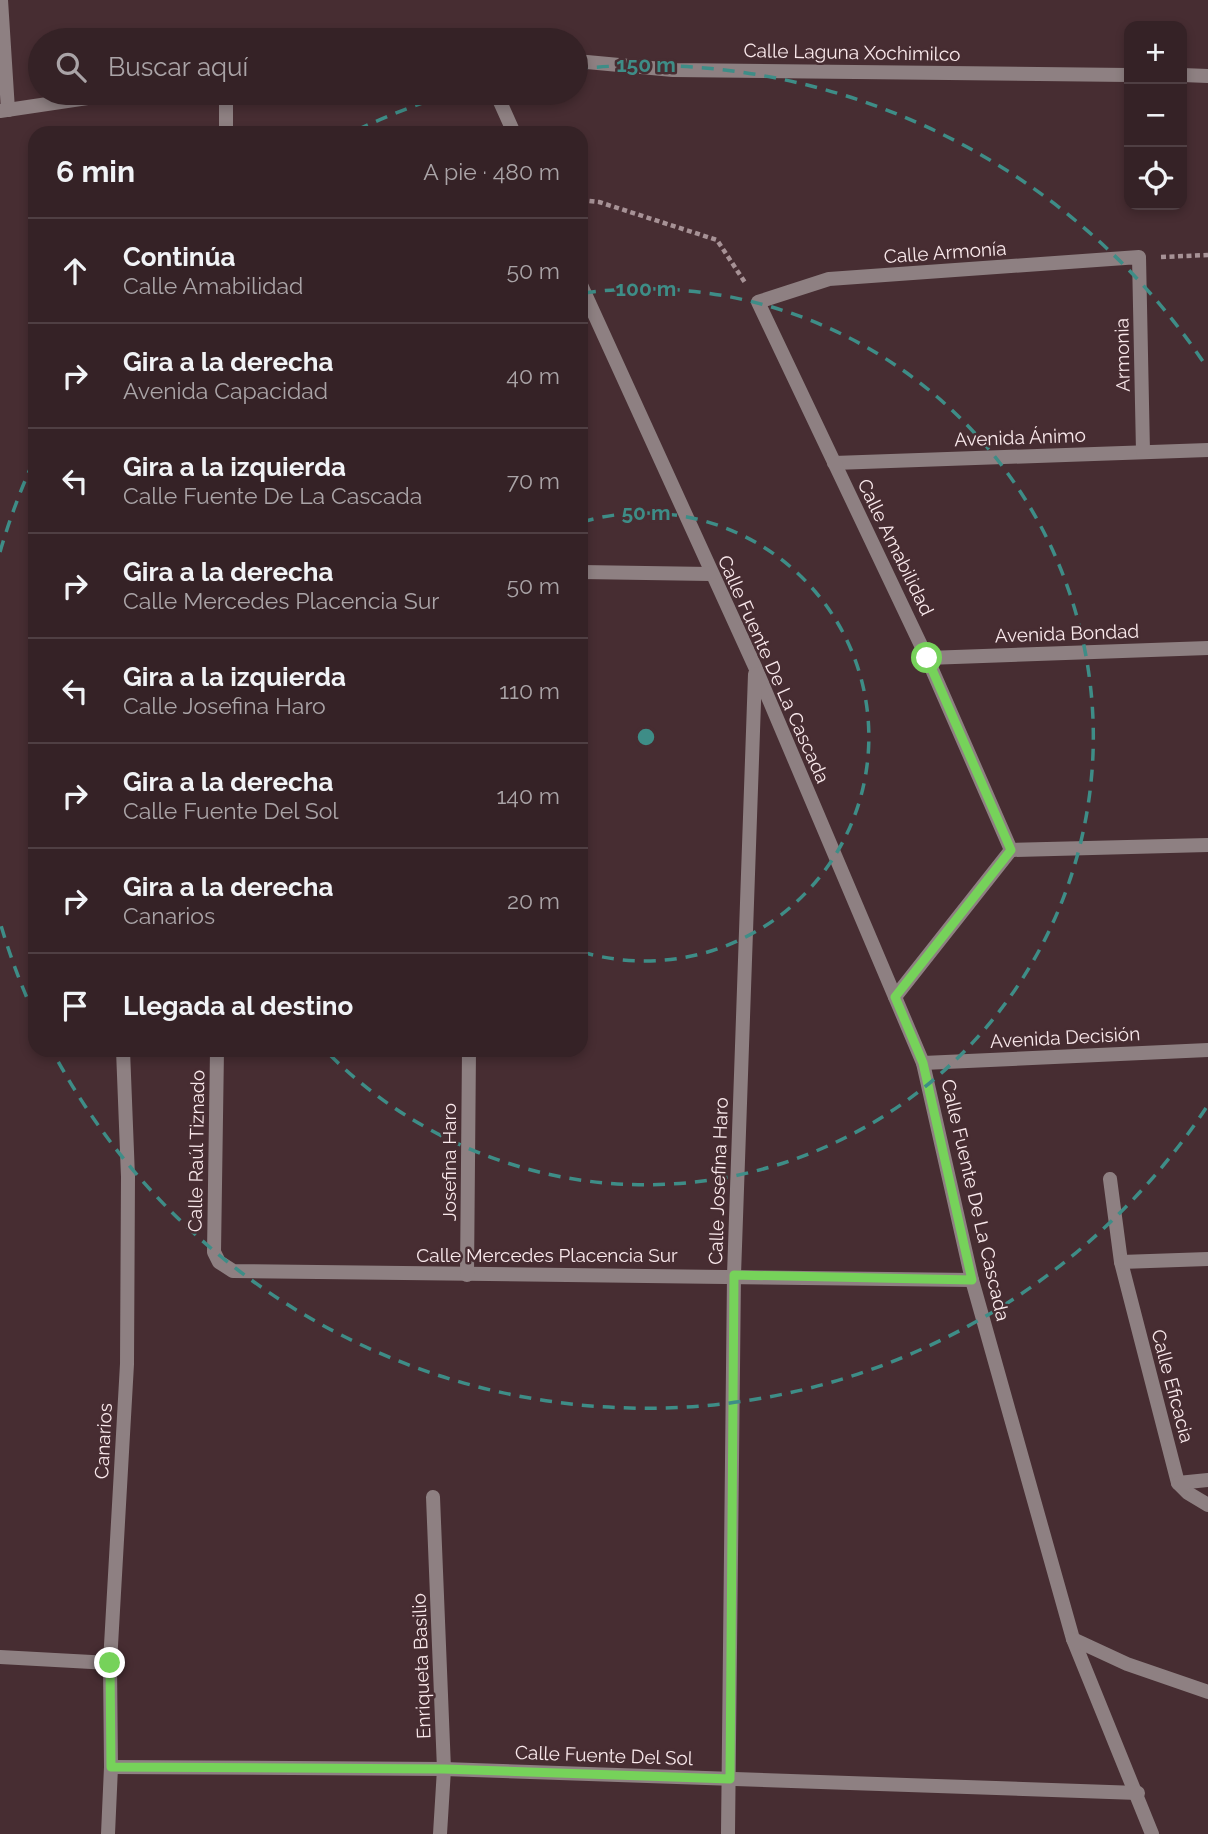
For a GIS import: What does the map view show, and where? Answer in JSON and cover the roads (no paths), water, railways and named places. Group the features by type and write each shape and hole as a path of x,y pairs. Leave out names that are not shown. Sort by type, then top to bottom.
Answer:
{"street":[{"path":"1,0 4,111 43,105"},
{"name":"Calle Laguna Xochimilco","path":"588,62 673,70 1124,75"},
{"path":"1187,75 1208,76"},
{"path":"226,105 226,126"},
{"path":"501,105 511,126"},
{"name":"Calle Armonía","path":"758,302 829,279 1139,257"},
{"name":"Armonia","path":"1139,257 1143,452"},
{"name":"Calle Fuente De La Cascada","path":"588,301 710,574 756,669 923,1063 972,1280 1073,1639 1138,1793 1152,1834"},
{"name":"Calle Amabilidad","path":"758,302 927,658 1011,850"},
{"name":"Avenida Ánimo","path":"834,463 1208,450"},
{"path":"588,572 710,574"},
{"name":"Avenida Bondad","path":"927,658 1208,648"},
{"name":"Calle Josefina Haro","path":"728,1834 734,1275 756,669"},
{"path":"895,997 1011,850 1208,845"},
{"name":"Avenida Decisión","path":"923,1063 1208,1050"},
{"name":"Canarios","path":"108,1834 111,1767 110,1663 127,1364 128,1177 123,1057"},
{"name":"Calle Raúl Tiznado","path":"217,1057 214,1252 225,1267 247,1271"},
{"name":"Josefina Haro","path":"467,1275 469,1057"},
{"name":"Calle Eficacia","path":"1110,1179 1121,1262 1178,1483"},
{"path":"1121,1262 1208,1259"},
{"name":"Calle Mercedes Placencia Sur","path":"247,1271 972,1280"},
{"path":"1178,1483 1208,1480"},
{"path":"1178,1483 1188,1493 1208,1505"},
{"name":"Enriqueta Basilio","path":"433,1497 444,1769 440,1834"},
{"path":"1073,1639 1128,1664 1208,1692"},
{"path":"0,1657 110,1663"},
{"name":"Calle Fuente Del Sol","path":"111,1767 444,1769 1138,1793"}]}
